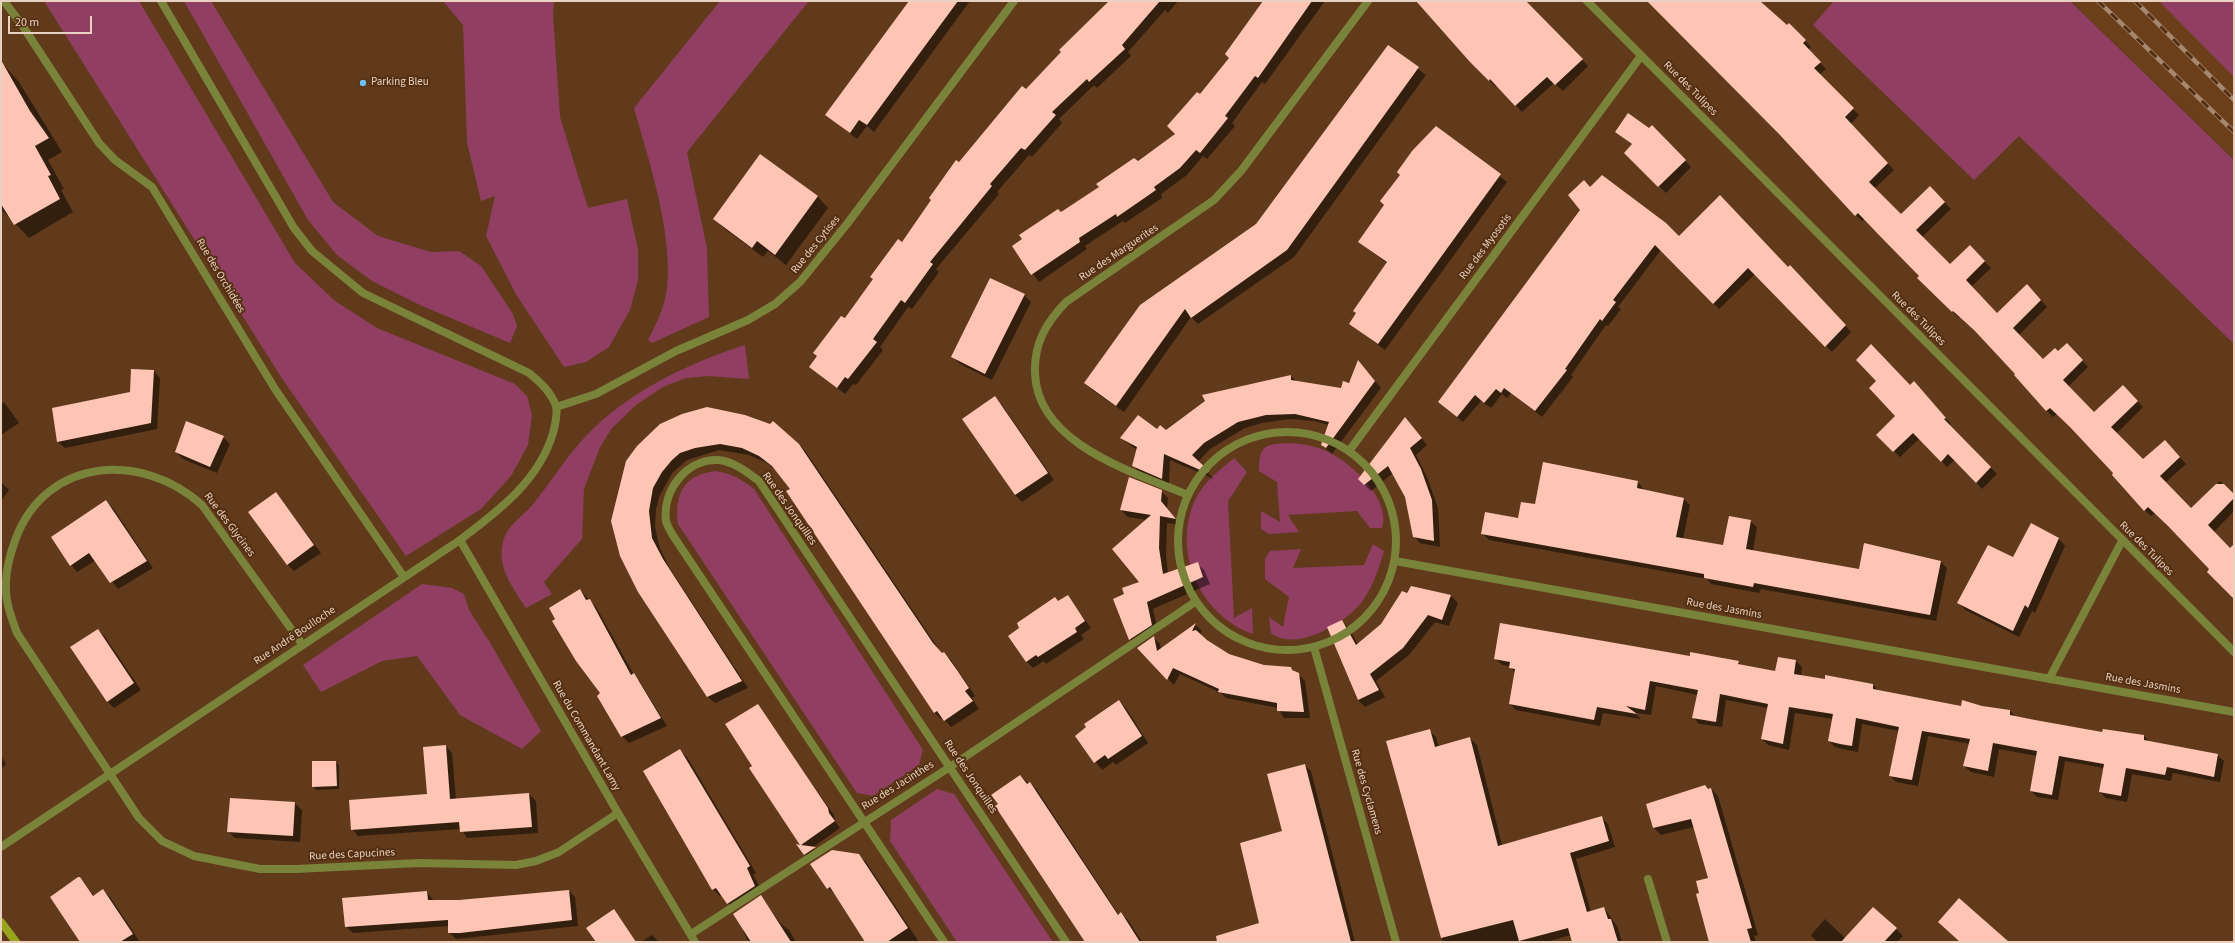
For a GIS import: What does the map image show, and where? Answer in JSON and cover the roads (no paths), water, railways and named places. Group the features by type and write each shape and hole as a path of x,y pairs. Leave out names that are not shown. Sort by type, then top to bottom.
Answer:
{"main road":[{"path":"1,922 16,942"}],"street":[{"name":"Rue des Orchidées","path":"4,1 22,25 99,143 115,160 152,187 275,389 404,577"},
{"path":"161,1 294,228 312,251 363,293 529,373 544,385 556,407"},
{"name":"Rue des Cytises","path":"556,407 596,394 676,351 748,320 775,304 800,282 848,224 1014,1"},
{"name":"Rue des Marguerites","path":"1188,495 1098,456 1068,436 1050,419 1040,397 1035,378 1034,359 1040,339 1050,318 1066,302 1214,200 1240,171 1368,1"},
{"name":"Rue des Tulipes","path":"1587,1 2234,652"},
{"name":"Rue des Myosotis","path":"1349,451 1641,56"},
{"name":"Rue André Boulloche","path":"1,847 302,644 460,540 504,506 526,482 546,452 551,440 556,416 556,407"},
{"path":"1290,432 1304,434 1331,441 1349,451 1368,468 1385,494 1392,511 1397,536 1395,561 1388,585 1382,596 1358,625 1338,638 1314,647 1289,651 1262,648 1243,642 1225,632 1208,618 1196,602 1183,575 1179,560 1177,538 1180,516 1188,495 1199,477 1213,461 1230,448 1249,439 1270,434 1290,432"},
{"name":"Rue des Jonquilles","path":"944,942 674,538 666,523 665,509 667,498 674,484 686,470 702,462 718,460 732,463 745,470 759,481 1066,942"},
{"name":"Rue des Glycines","path":"111,773 17,633 7,597 7,570 11,550 19,529 28,514 43,497 63,483 82,473 105,469 127,470 152,475 188,492 202,505 302,644"},
{"name":"Rue du Commandant Lamy","path":"460,540 618,813 696,942"},
{"path":"2049,678 2122,541"},
{"name":"Rue des Jasmins","path":"1395,561 2234,712"},
{"name":"Rue des Jacinthes","path":"691,934 863,821 950,767 1196,602"},
{"name":"Rue des Cyclamens","path":"1314,647 1396,942"},
{"name":"Rue des Capucines","path":"111,773 140,818 162,841 194,856 260,869 419,863 516,865 536,861 559,852 618,813"},
{"path":"1648,879 1667,942"}],"railway":[{"path":"2098,1 2234,132"},
{"path":"2135,1 2234,100"}],"place":[{"name":"Parking Bleu","path":"363,83"}]}
